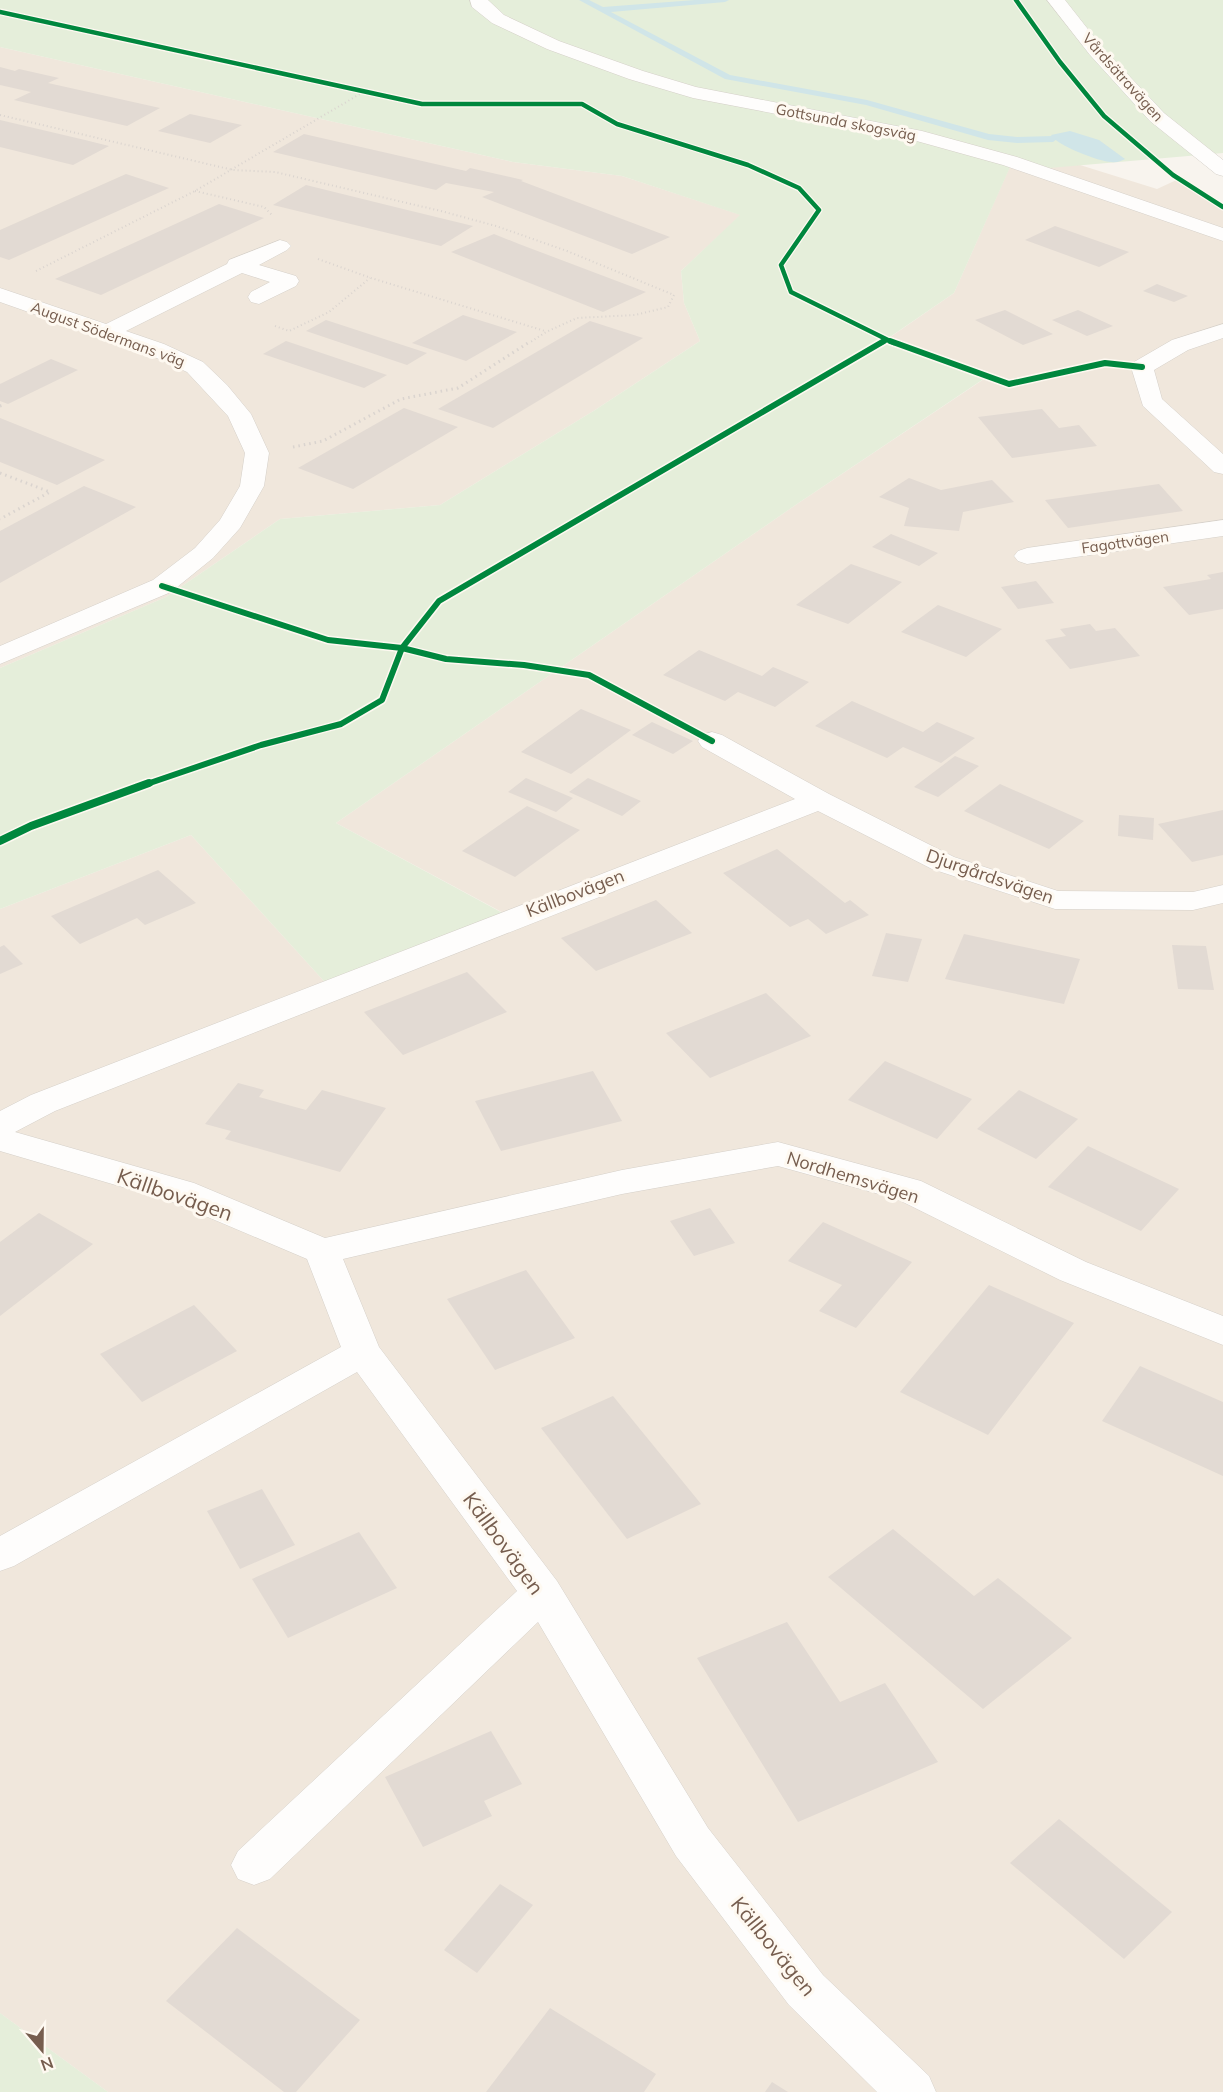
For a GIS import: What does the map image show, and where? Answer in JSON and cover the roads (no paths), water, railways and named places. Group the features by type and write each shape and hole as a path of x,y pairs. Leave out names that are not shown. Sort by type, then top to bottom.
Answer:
{"street":[{"name":"Gottsunda skogsväg","path":"479,0 478,3 498,19 553,45 636,75 693,92 915,135 1010,161 1223,235"},
{"name":"Vårdsätravägen","path":"1056,0 1096,51 1157,117 1223,171"},
{"path":"107,332 237,265 280,246"},
{"path":"237,265 288,282 259,297"},
{"name":"August Södermans väg","path":"0,295 156,349 195,367 219,390 239,414 257,453 252,486 231,523 204,553 162,586 0,656"},
{"path":"1223,331 1180,345 1142,367 1151,401 1223,467"},
{"name":"Fagottvägen","path":"1028,556 1223,528"},
{"name":"Djurgårdsvägen","path":"712,741 819,800 943,863 1055,900 1193,901 1223,894"},
{"name":"Källbovägen","path":"0,1125 43,1102 819,800"},
{"name":"Källbovägen","path":"0,1139 182,1192 322,1251 362,1352 542,1593 692,1842 806,1990 912,2092"},
{"name":"Nordhemsvägen","path":"322,1251 622,1182 778,1154 909,1190 1073,1272 1223,1331"},
{"path":"0,1555 362,1352"},
{"path":"254,1865 542,1593"}],"waterway":[{"path":"583,0 602,10"},
{"path":"602,10 725,0"},
{"path":"602,10 728,77 867,103 988,137 1017,140 1053,139"}]}
